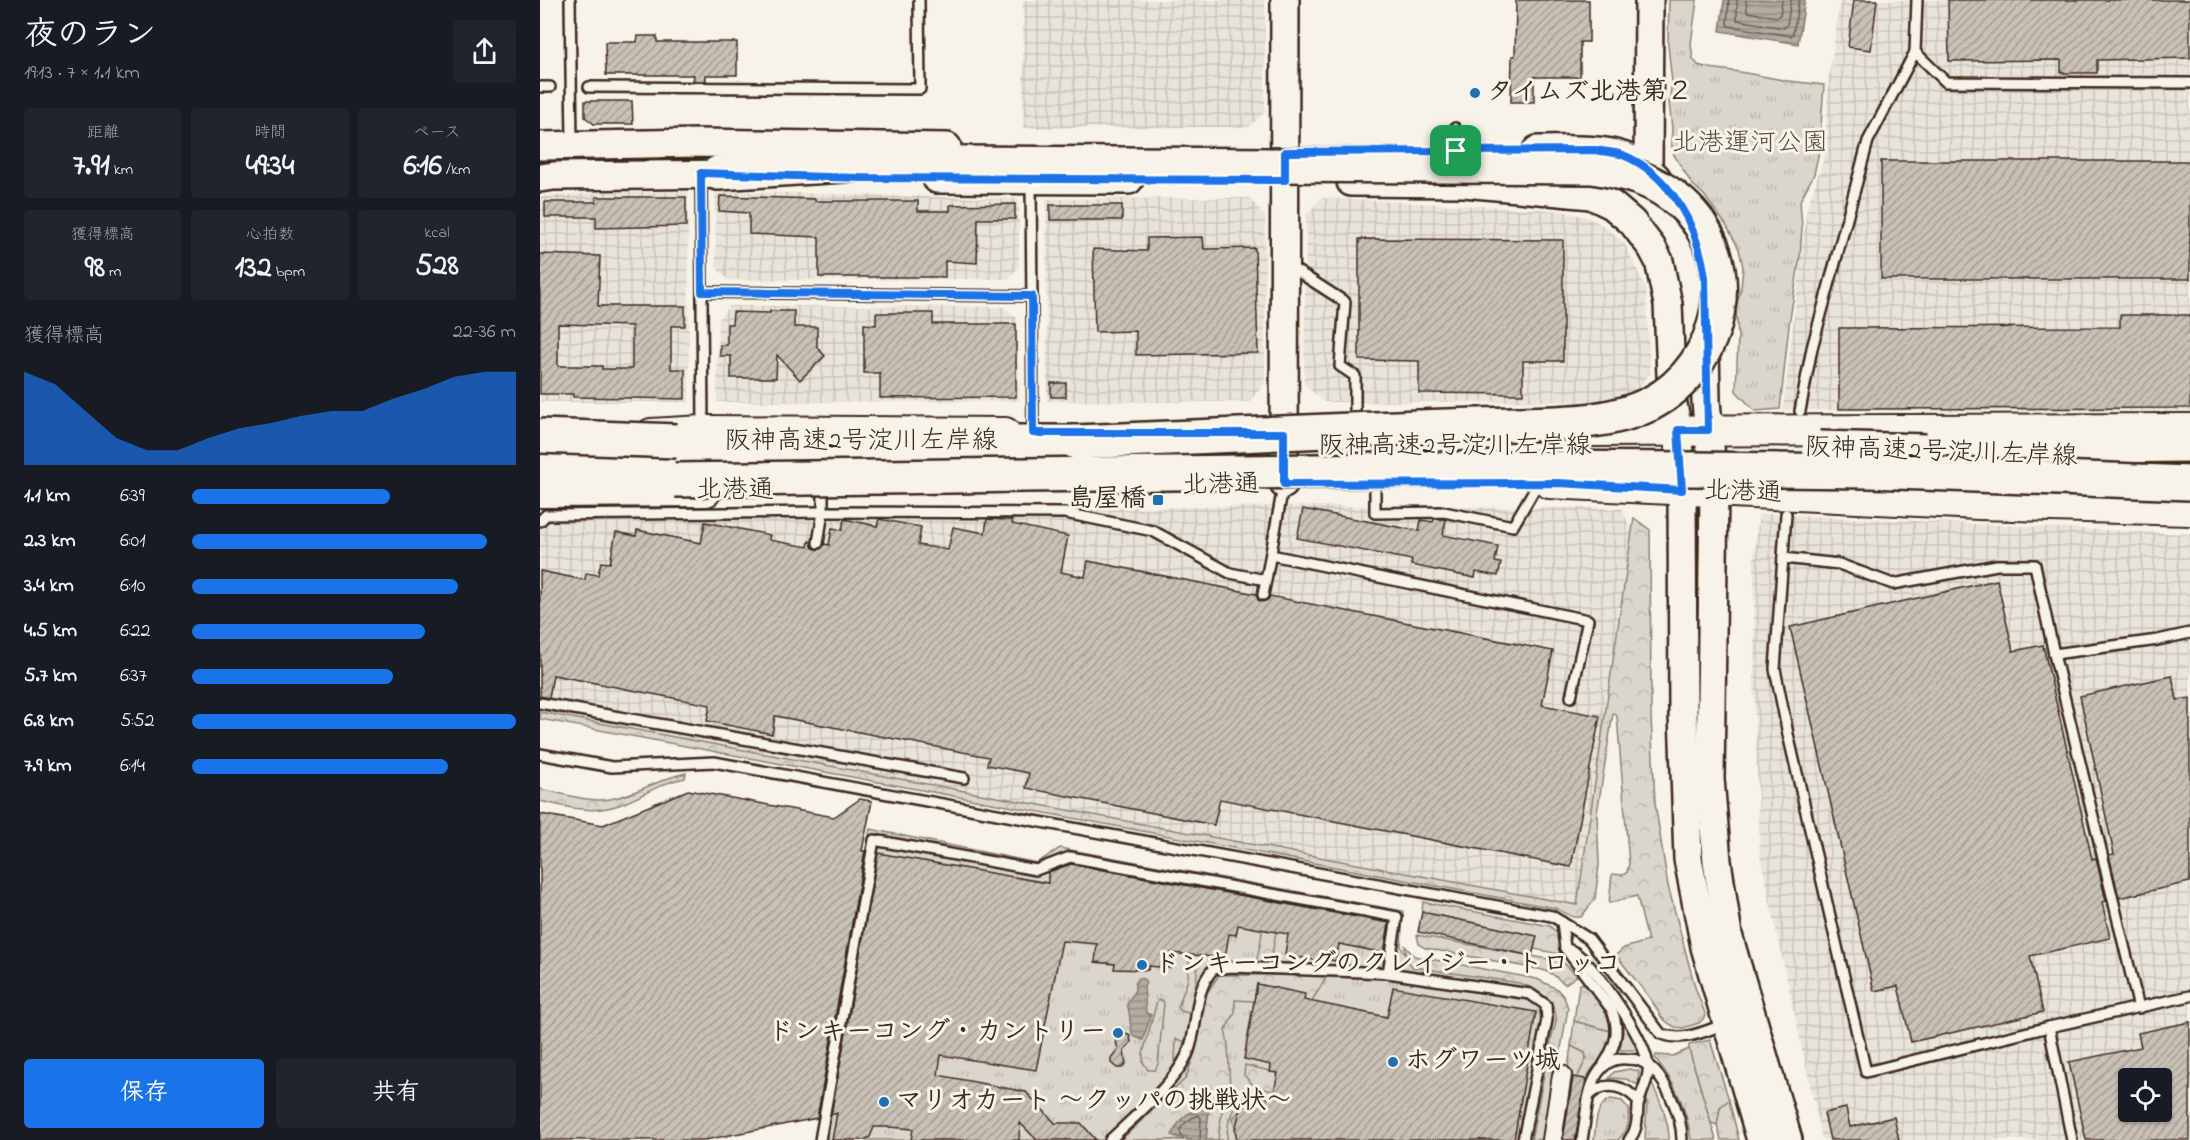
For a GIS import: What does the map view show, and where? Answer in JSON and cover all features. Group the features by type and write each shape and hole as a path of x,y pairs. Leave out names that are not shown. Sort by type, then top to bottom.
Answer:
{"highway":[{"path":"540,461 1079,451 1385,428 1564,422 1625,414 1651,403 1675,388 1691,371 1704,353 1716,324 1720,299 1717,271 1711,248 1700,225 1682,204 1659,186 1632,174 1593,167 964,163 860,164 710,173"},
{"path":"540,437 690,436"},
{"name":"阪神高速2号淀川左岸線","path":"540,443 690,436 1079,451 1365,447 1870,448 2190,461"},
{"path":"1870,448 2190,446"},
{"path":"1079,451 1187,467 1274,485"},
{"name":"阪神高速2号淀川左岸線","path":"540,478 675,480 1524,468 1870,471 2190,483"}],"main road":[{"path":"1708,430 2190,429"},
{"name":"北港通","path":"690,436 1708,430"},
{"name":"北港通","path":"540,492 823,501 1274,485 1538,483 2060,507 2190,510"}],"street":[{"path":"1274,485 1284,433 1285,0"},
{"path":"1648,168 1649,0"},
{"path":"540,146 699,143 1285,152 1455,140 1595,150 1621,154 1648,168 1671,192 1691,226 1702,256 1705,277 1708,430 1714,492 1710,779 1717,861 1728,935 1788,1140"},
{"path":"540,178 710,173 860,178 1464,183 1580,192 1612,205 1632,222 1644,237 1659,261 1664,275 1668,304 1672,399 1678,430 1682,490 1683,713 1688,859 1705,946 1761,1140"},
{"path":"1552,1140 1562,1075"}],"lane":[{"path":"570,0 572,144"},
{"path":"589,87 920,89 919,0"},
{"path":"1800,411 1812,348 1868,141 1915,52 1917,0"},
{"path":"1915,52 1946,82 2190,83"},
{"path":"690,436 710,173"},
{"path":"1031,180 1033,433"},
{"path":"1285,264 1345,302 1341,366 1355,376 1355,433"},
{"path":"702,292 1032,296"},
{"path":"1375,484 1375,513 1444,512 1513,526 1538,483"},
{"path":"1263,595 1270,555 1274,485"},
{"path":"818,543 823,501"},
{"path":"540,521 546,515 823,501 1065,513 1153,531 1230,573 1266,580"},
{"path":"1786,514 1775,669 1866,1072 2049,1027 2190,996"},
{"path":"1270,555 1588,620 1571,698"},
{"path":"1783,558 1839,564 1893,584 1997,565 2035,565 2054,654 2139,1008"},
{"path":"2054,654 2158,640 2190,633"},
{"path":"540,703 964,778"},
{"path":"540,754 612,767 714,762 1552,916 1589,939 1661,1034 1672,1038 1688,1037 1727,1024"},
{"path":"820,1140 874,840 1036,870 1070,857 1397,917 1389,973"},
{"path":"1562,922 1565,948 1612,1010 1617,1026 1616,1044 1592,1083 1582,1140"},
{"path":"1565,948 1576,952 1585,961 1628,1016 1648,1066 1644,1091 1639,1102 1637,1140"},
{"path":"1110,1140 1179,1072 1188,1052 1203,980 1213,969 1231,967 1389,973 1530,994 1546,1005 1547,1020 1523,1140"},
{"path":"2049,1027 2072,1140"},
{"path":"1599,1071 1608,1063 1621,1059 1639,1060 1648,1066 1663,1083 1675,1108 1682,1140"},
{"path":"1590,1095 1604,1087 1616,1086 1639,1102"},
{"path":"1629,1140 1637,1130"}],"shaded area":[{"path":"1023,0 1265,0 1265,112 1249,127 1023,128"},
{"path":"1840,0 2190,0 2190,411 1783,410 1807,208 1825,155 1828,84"},
{"path":"715,191 1019,199 1019,267 1008,279 728,280 716,267"},
{"path":"605,192 688,192 689,402 540,402 540,197"},
{"path":"1249,198 1265,216 1265,383 1249,402 1047,401 1046,199"},
{"path":"1321,198 1561,211 1597,222 1625,244 1646,289 1650,374 1627,401 1324,402 1304,384 1306,216"},
{"path":"729,306 1004,307 1017,318 1019,401 717,402 718,320"},
{"path":"1321,506 1622,508 1632,534 1577,906 540,711 540,509"},
{"path":"1767,514 2190,534 2190,1140 1822,1140 1760,856 1754,687 1754,554 1759,515"}],"green space":[{"name":"北港運河公園","path":"1669,0 1697,0 1691,44 1693,59 1698,65 1824,85 1819,151 1814,174 1800,201 1802,227 1800,257 1789,325 1780,409 1755,411 1736,391 1738,337 1736,308 1743,267 1739,249 1726,225 1704,195 1692,184 1674,155 1671,143 1669,102 1672,82 1668,45"},
{"path":"1634,518 1650,530 1651,716 1655,803 1668,886 1695,987 1706,1016 1699,1023 1683,1028 1675,1027 1662,1018 1652,1001 1616,955 1624,948 1648,941 1637,896 1609,903 1612,874 1623,875 1627,872 1629,864 1617,716 1613,713 1597,813 1599,865 1595,899 1581,917 1573,917 1555,908 540,719 540,712 1577,905"},
{"path":"686,773 685,778 612,807 586,810 540,801 540,789 584,799 602,800 620,797"},
{"path":"870,829 1037,863 1060,848 1403,911 1401,947 1410,960 1521,981 1562,1005 1541,1140 815,1140"},
{"path":"1423,902 1550,926 1557,933 1559,954 1534,949 1536,936 1422,912"},
{"path":"1262,929 1276,932 1272,954 1265,964 1256,964 1261,943"},
{"path":"1417,935 1559,961 1577,976 1565,984 1543,970 1425,948 1419,944"},
{"path":"1405,946 1414,956 1537,979 1557,989 1564,997 1568,1008 1545,1140 1531,1140 1555,1025 1556,1016 1550,1002 1537,991 1519,983 1413,967 1407,961"},
{"path":"1192,960 1197,967 1197,973 1192,1014 1181,1011 1178,1007 1188,979 1189,961"},
{"path":"1219,975 1328,975 1311,1002 1304,1000 1304,994 1257,984 1254,1001 1235,1000 1235,1013 1225,1030 1228,1044 1230,1091 1223,1104 1218,1140 1206,1140 1209,1106 1186,1137 1189,1140 1121,1140 1185,1079 1195,1053 1207,993"},
{"path":"1583,983 1604,1011 1611,1031 1574,1021 1579,985"},
{"path":"1162,1000 1164,1003 1158,1064 1155,1070 1148,1070 1143,1062 1143,1053 1157,1001"},
{"path":"1623,1018 1630,1027 1638,1050 1620,1050"},
{"path":"1574,1021 1611,1031 1610,1045 1586,1079 1577,1078 1586,1059 1585,1053 1571,1046"},
{"path":"1176,1039 1184,1041 1181,1056 1175,1061"},
{"path":"1710,1040 1729,1100 1720,1107 1717,1125 1711,1123 1689,1049 1689,1045"},
{"path":"1571,1046 1585,1053 1586,1059 1577,1078 1567,1076"},
{"path":"1689,1049 1716,1140 1691,1140 1679,1096 1655,1058 1656,1055 1673,1056"},
{"path":"1245,1065 1278,1073 1274,1091 1264,1089 1260,1097 1248,1103 1233,1118 1237,1140 1227,1140 1227,1131 1234,1109 1243,1098 1257,1089 1244,1075"},
{"path":"1629,1069 1639,1071 1638,1085 1626,1079 1609,1078 1614,1072"},
{"path":"1651,1082 1666,1118 1669,1140 1645,1140 1648,1083"},
{"path":"1611,1099 1622,1101 1629,1109 1629,1122 1618,1140 1594,1140 1599,1111"},
{"path":"1729,1100 1739,1140 1721,1140 1717,1125 1720,1107"}],"water":[{"path":"1724,0 1805,0 1798,44 1720,31"},
{"path":"1138,978 1146,982 1144,987 1146,1013 1151,1015 1143,1040 1133,1036 1127,1004 1135,990"},
{"path":"1209,1106 1206,1140 1189,1140 1186,1137 1180,1138 1172,1135 1186,1115"}],"building":[{"path":"1516,0 1589,0 1589,42 1580,42 1580,77 1534,77 1534,102 1511,102"},
{"path":"1854,0 1877,0 1871,50 1848,47"},
{"path":"1948,0 2190,0 2190,58 2097,60 2097,73 2061,73 2061,60 1949,61"},
{"path":"638,36 657,36 657,42 737,42 737,75 706,75 706,81 693,81 694,75 606,75 605,42 637,42"},
{"path":"585,101 632,101 633,124 594,124 585,117"},
{"path":"1881,161 2190,161 2190,279 1881,279"},
{"path":"720,196 815,199 815,201 918,201 918,211 950,211 950,205 1015,204 1015,219 978,219 977,263 945,261 945,277 819,277 819,237 749,234 749,213 719,211"},
{"path":"596,197 686,197 686,226 596,228 596,217 545,217 545,202 596,202"},
{"path":"1050,205 1122,205 1122,220 1050,220"},
{"path":"1203,237 1204,249 1255,248 1258,353 1136,355 1136,331 1095,332 1093,249 1147,251 1147,238"},
{"path":"1359,239 1563,240 1563,361 1523,361 1523,394 1419,393 1419,361 1359,360"},
{"path":"540,254 600,256 598,306 685,306 685,326 671,326 671,369 685,369 685,399 573,397 573,394 540,394","holes":["558,324 632,326 632,369 558,366"]},
{"path":"770,311 794,311 794,327 817,327 817,347 825,356 800,380 777,355 776,378 731,378 731,356 720,356 720,345 727,345 727,324 732,324 733,312 770,313"},
{"path":"876,313 933,313 933,324 1016,324 1016,397 880,398 880,373 864,373 864,324 876,325"},
{"path":"2120,315 2190,315 2190,408 1839,409 1839,328 2120,327"},
{"path":"1051,383 1066,383 1066,397 1051,397"},
{"path":"1303,509 1419,531 1421,520 1433,522 1434,519 1446,519 1443,535 1498,546 1495,562 1501,563 1498,576 1476,572 1475,578 1411,565 1412,560 1297,538"},
{"path":"844,519 877,526 879,519 921,527 918,545 948,550 953,527 985,533 987,519 1012,520 1012,524 1068,536 1061,572 1085,577 1088,561 1256,594 1258,600 1262,602 1268,600 1270,596 1553,651 1542,705 1600,716 1571,867 1220,799 1214,825 1026,788 1029,773 987,765 989,757 775,716 772,734 707,721 710,705 553,675 549,698 540,696 540,571 585,580 586,573 598,575 601,562 610,563 616,532 636,536 637,530 701,543 705,522 770,535 769,540 808,547 809,541 813,548 820,549 825,544 829,545 832,528 842,530"},
{"path":"1997,580 2013,651 2043,645 2092,859 2096,858 2106,901 2102,902 2110,938 2030,956 2043,1012 1911,1042 1898,986 1874,991 1790,627"},
{"path":"2172,676 2177,700 2190,698 2190,882 2119,898 2109,855 2114,854 2080,696"},
{"path":"688,790 834,817 860,799 872,801 817,1118 705,1140 540,1140 540,814 603,825"},
{"path":"878,853 1048,883 1048,872 1071,864 1389,923 1384,953 1339,944 1336,961 1320,958 1319,961 1285,955 1288,934 1238,925 1236,935 1229,934 1225,958 1171,953 1170,968 1149,966 1148,970 1114,969 1115,964 1095,962 1097,944 1062,941 1036,1070 941,1055 938,1075 1026,1092 1055,1123 1081,1123 1096,1140 1037,1140 1020,1123 1019,1140 911,1140 913,1129 874,1127 870,1137 864,1140 832,1140 837,1113 831,1115"},
{"path":"1422,912 1537,936 1532,956 1418,932"},
{"name":"ホグワーツ城","path":"1257,984 1305,994 1304,1000 1387,1017 1393,987 1536,1012 1514,1140 1237,1140 1235,1130 1240,1110 1260,1097 1273,1098 1278,1073 1270,1072 1271,1065 1244,1059"},
{"path":"2190,1022 2190,1140 2086,1140 2069,1062 2141,1047 2138,1033"},
{"path":"1123,1032 1130,1036 1131,1042 1124,1051 1126,1064 1122,1068 1117,1068 1111,1063 1111,1058 1118,1049 1115,1038"},
{"path":"1573,1077 1586,1079 1575,1140 1563,1140"},
{"path":"1846,1108 1850,1127 1894,1117 1899,1140 1830,1140 1824,1113"}],"place":[{"name":"タイムズ北港第２","path":"1475,93"},
{"name":"島屋橋","path":"1158,500"},
{"name":"ドンキーコングのクレイジー・トロッコ","path":"1142,965"},
{"name":"ドンキーコング・カントリー","path":"1118,1033"},
{"name":"ホグワーツ城","path":"1393,1062"},
{"name":"マリオカート ～クッパの挑戦状～","path":"884,1102"}],"route":[{"path":"1595,150 1621,154 1648,168 1671,192 1691,226 1702,256 1705,277 1708,430 1678,430 1682,490 1558,483 1284,484 1284,433 1033,433 1032,296 702,292 701,173 860,178 1285,180 1285,152 1456,151 1595,150"}]}
